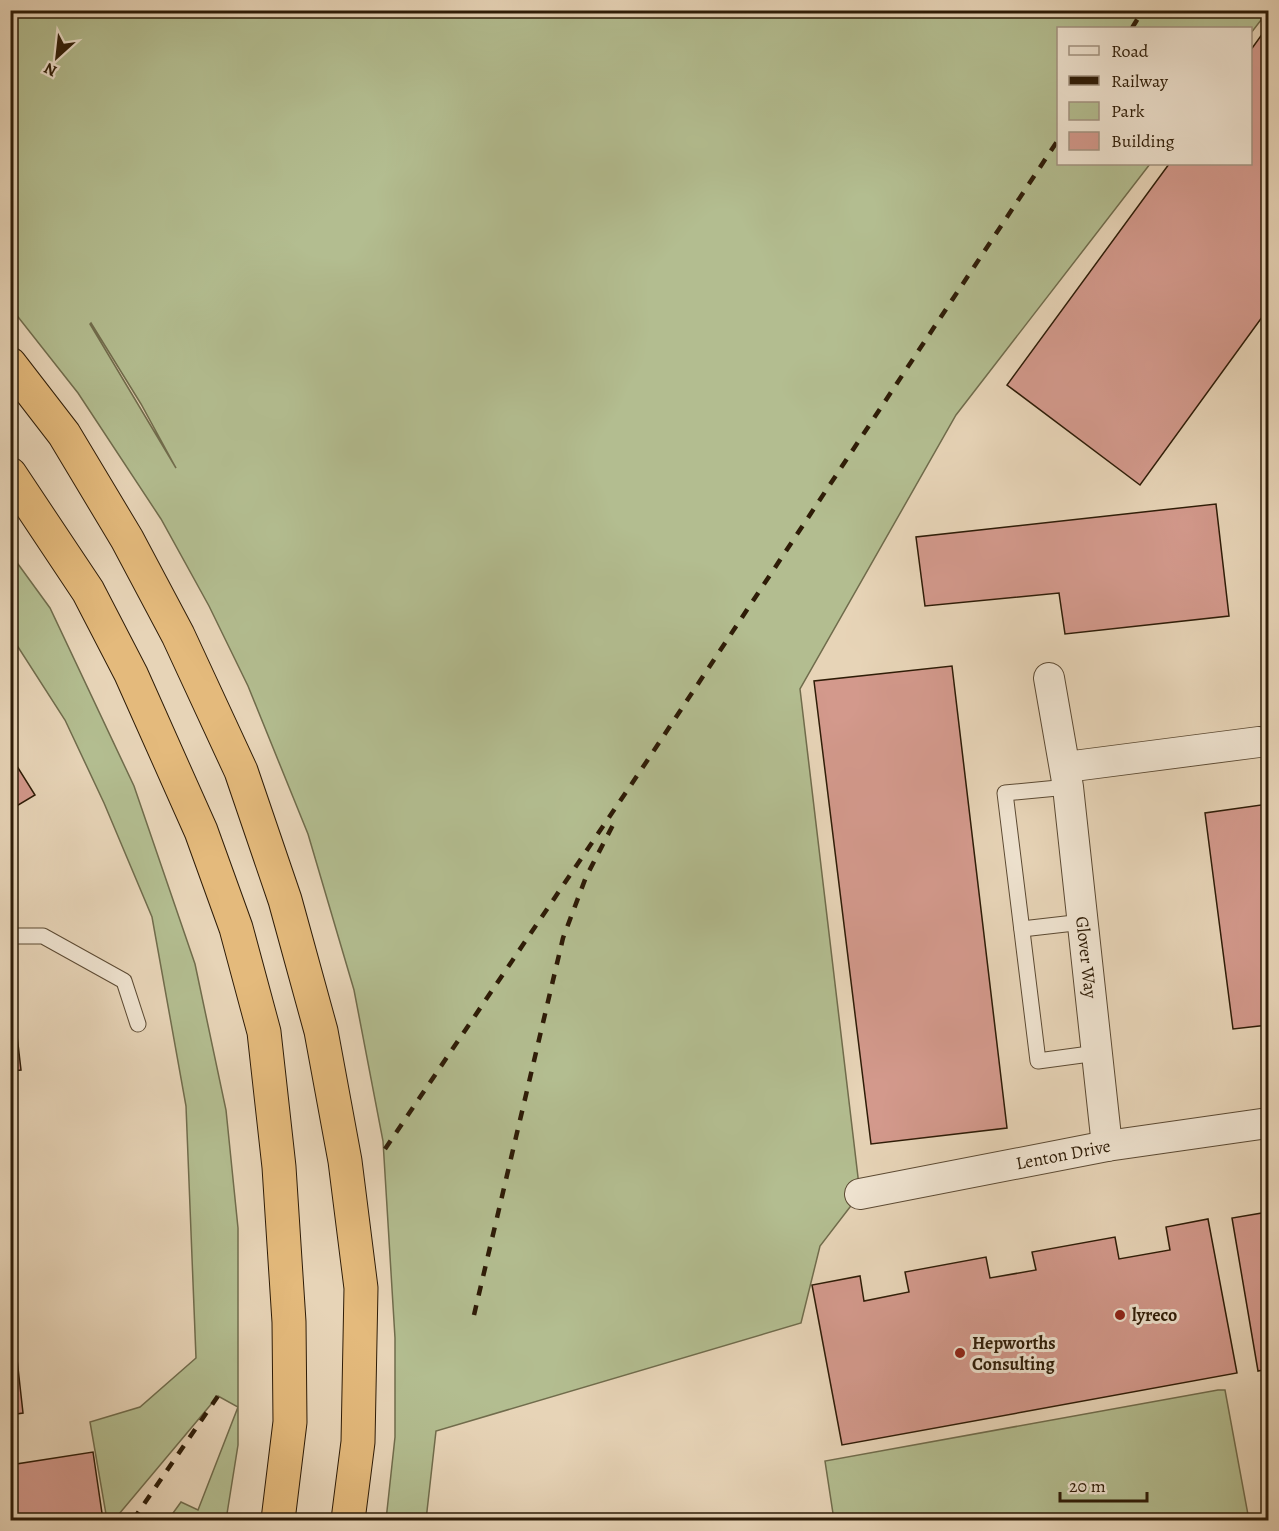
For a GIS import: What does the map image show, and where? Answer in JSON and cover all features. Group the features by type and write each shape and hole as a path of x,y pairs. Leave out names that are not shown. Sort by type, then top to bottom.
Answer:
{"highway":[{"path":"10,364 64,434 127,539 178,635 242,771 285,900 321,1031 345,1161 361,1288 358,1442 348,1521"},
{"path":"10,474 88,591 130,674 205,841 236,928 264,1032 279,1167 290,1322 290,1422 278,1521"}],"street":[{"name":"Glover Way","path":"1049,678 1067,777 1107,1146"},
{"path":"1067,777 1259,742"},
{"name":"Lenton Drive","path":"860,1194 1107,1146 1269,1123"}],"lane":[{"path":"1067,777 1005,793 1038,1061 1097,1053"},
{"path":"1022,929 1083,922"},
{"path":"10,936 43,936 124,981 138,1024"}],"green space":[{"path":"11,11 1268,11 1252,32 1252,27 1057,27 1057,165 1149,165 956,415 800,689 860,1194 820,1246 801,1323 436,1431 426,1520 386,1520 395,1437 395,1338 383,1141 354,990 308,834 248,686 209,606 161,519 78,393 11,308","holes":["91,323 141,404 176,468 90,324"]},
{"path":"10,553 50,608 134,786 195,964 226,1110 238,1228 238,1407 218,1396 114,1520 107,1520 90,1422 140,1407 196,1358 186,1106 152,917 104,803 65,720 11,636"},
{"path":"1225,1390 1249,1520 834,1520 825,1461"},
{"path":"238,1407 238,1445 226,1520 168,1520 181,1502 198,1510"}],"building":[{"path":"1268,26 1268,309 1140,485 1007,385 1168,165 1252,165 1252,48"},
{"path":"1216,504 1229,616 1065,634 1059,593 925,606 916,537"},
{"path":"952,666 1007,1128 871,1144 814,681"},
{"path":"10,755 35,795 10,810"},
{"path":"1268,804 1268,1025 1233,1029 1205,813"},
{"path":"10,975 21,1070 10,1071"},
{"path":"1268,1212 1268,1369 1258,1371 1232,1218"},
{"path":"1208,1219 1237,1373 842,1445 812,1285 860,1276 864,1301 909,1292 905,1272 986,1257 990,1278 1036,1270 1032,1252 1115,1237 1119,1259 1170,1250 1166,1227"},
{"path":"10,1296 23,1413 10,1415"},
{"path":"93,1452 103,1520 10,1520 10,1465"}],"railway":[{"path":"1133,27 1143,10"},
{"path":"385,1149 641,770 1057,142"},
{"path":"474,1315 563,938 586,877 614,823"},
{"path":"133,1520 218,1396"}],"place":[{"name":"lyreco","path":"1120,1315"},
{"name":"Hepworths Consulting","path":"960,1353"}]}
